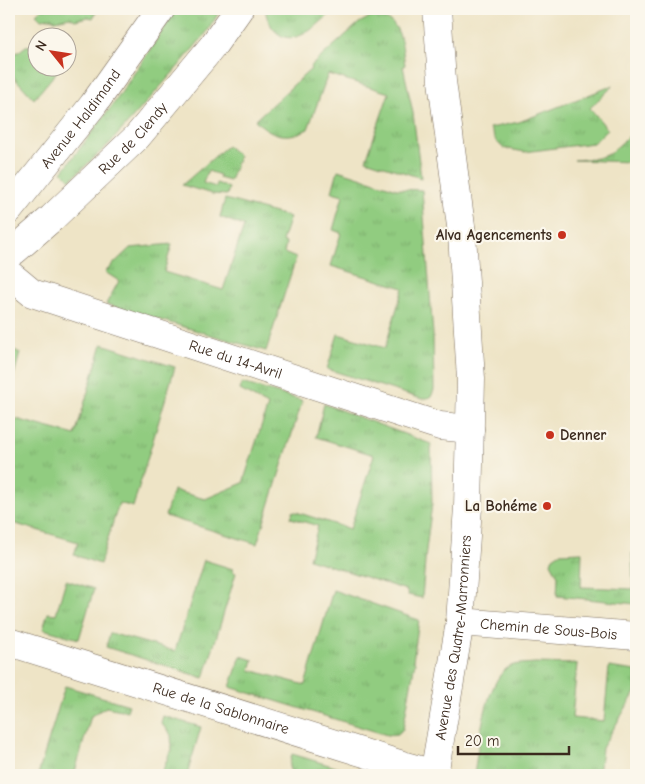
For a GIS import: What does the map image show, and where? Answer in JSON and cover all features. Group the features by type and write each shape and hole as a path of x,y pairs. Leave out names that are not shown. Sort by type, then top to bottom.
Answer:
{"street":[{"name":"Rue de Clendy","path":"9,252 14,251 52,218 137,137 212,47 239,9"},
{"path":"419,9 442,81"},
{"path":"437,9 442,81"},
{"name":"Avenue Haldimand","path":"9,210 93,104 156,17"},
{"name":"Avenue des Quatre-Marronniers","path":"435,774 460,622 468,507 471,378 462,234 442,81"},
{"name":"Rue du 14-Avril","path":"9,274 32,293 440,426 470,429"},
{"name":"Chemin de Sous-Bois","path":"460,622 636,636"},
{"name":"Rue de la Sablonnaire","path":"9,642 435,774"}],"green space":[{"path":"42,9 98,9 93,18 88,17 75,20 70,17 55,20 51,18 41,19 36,14"},
{"path":"177,9 221,9 207,32 177,68 110,143 70,180 62,172 115,102"},
{"path":"266,9 335,9 322,22 305,33 288,38 280,35 272,27"},
{"path":"370,17 388,20 394,25 401,39 405,65 403,66 413,113 421,178 366,160 389,93 328,74 308,129 293,134 280,135 268,130 255,120 359,23"},
{"path":"28,46 28,78 52,78 34,99 9,72 9,48 17,53"},
{"path":"614,85 590,108 608,130 593,143 525,152 503,148 496,141 490,128 519,122"},
{"path":"636,130 636,147 633,148 631,162 574,160 598,158 609,154"},
{"path":"227,146 239,156 230,181 219,178 220,175 208,171 203,183 216,187 217,183 229,188 227,195 212,194 182,185"},
{"path":"338,170 397,189 422,190 433,334 434,390 431,397 422,399 327,369 338,334 385,348 403,288 331,266 341,233 333,230 343,195 332,192"},
{"path":"225,199 290,217 282,241 286,243 284,253 296,258 266,351 106,304 119,281 105,272 130,248 172,244 164,272 223,290 244,226 220,217"},
{"path":"102,344 175,367 133,507 119,503 100,564 74,555 78,542 9,522 9,417 75,435"},
{"path":"9,347 20,353 9,394"},
{"path":"242,383 301,400 302,402 257,544 165,516 173,490 205,499 243,483 268,405 240,390"},
{"path":"324,404 431,444 432,504 422,598 408,595 406,590 309,559 318,526 291,518 293,511 350,529 374,455 316,437"},
{"path":"582,552 581,587 633,589 632,553 636,553 636,604 557,596 558,576 551,563 553,557 559,553"},
{"path":"204,560 233,569 233,572 236,573 204,678 106,647 110,633 175,651"},
{"path":"66,580 94,589 79,639 43,629 48,613 56,614"},
{"path":"333,590 419,620 413,661 415,662 403,729 398,734 387,735 230,687 241,656 253,660 250,670 305,685"},
{"path":"518,664 577,664 572,718 604,721 609,667 636,671 636,691 602,748 599,775 474,775 484,716 494,686 501,674 509,667"},
{"path":"65,686 129,705 127,711 106,707 91,716 74,775 38,775"},
{"path":"163,716 201,727 187,775 161,775 172,751 171,735 161,723"},
{"path":"292,754 362,775 293,775 289,768"}],"place":[{"name":"Alva Agencements","path":"562,235"},
{"name":"Denner","path":"550,435"},
{"name":"La Bohéme","path":"547,506"}]}
